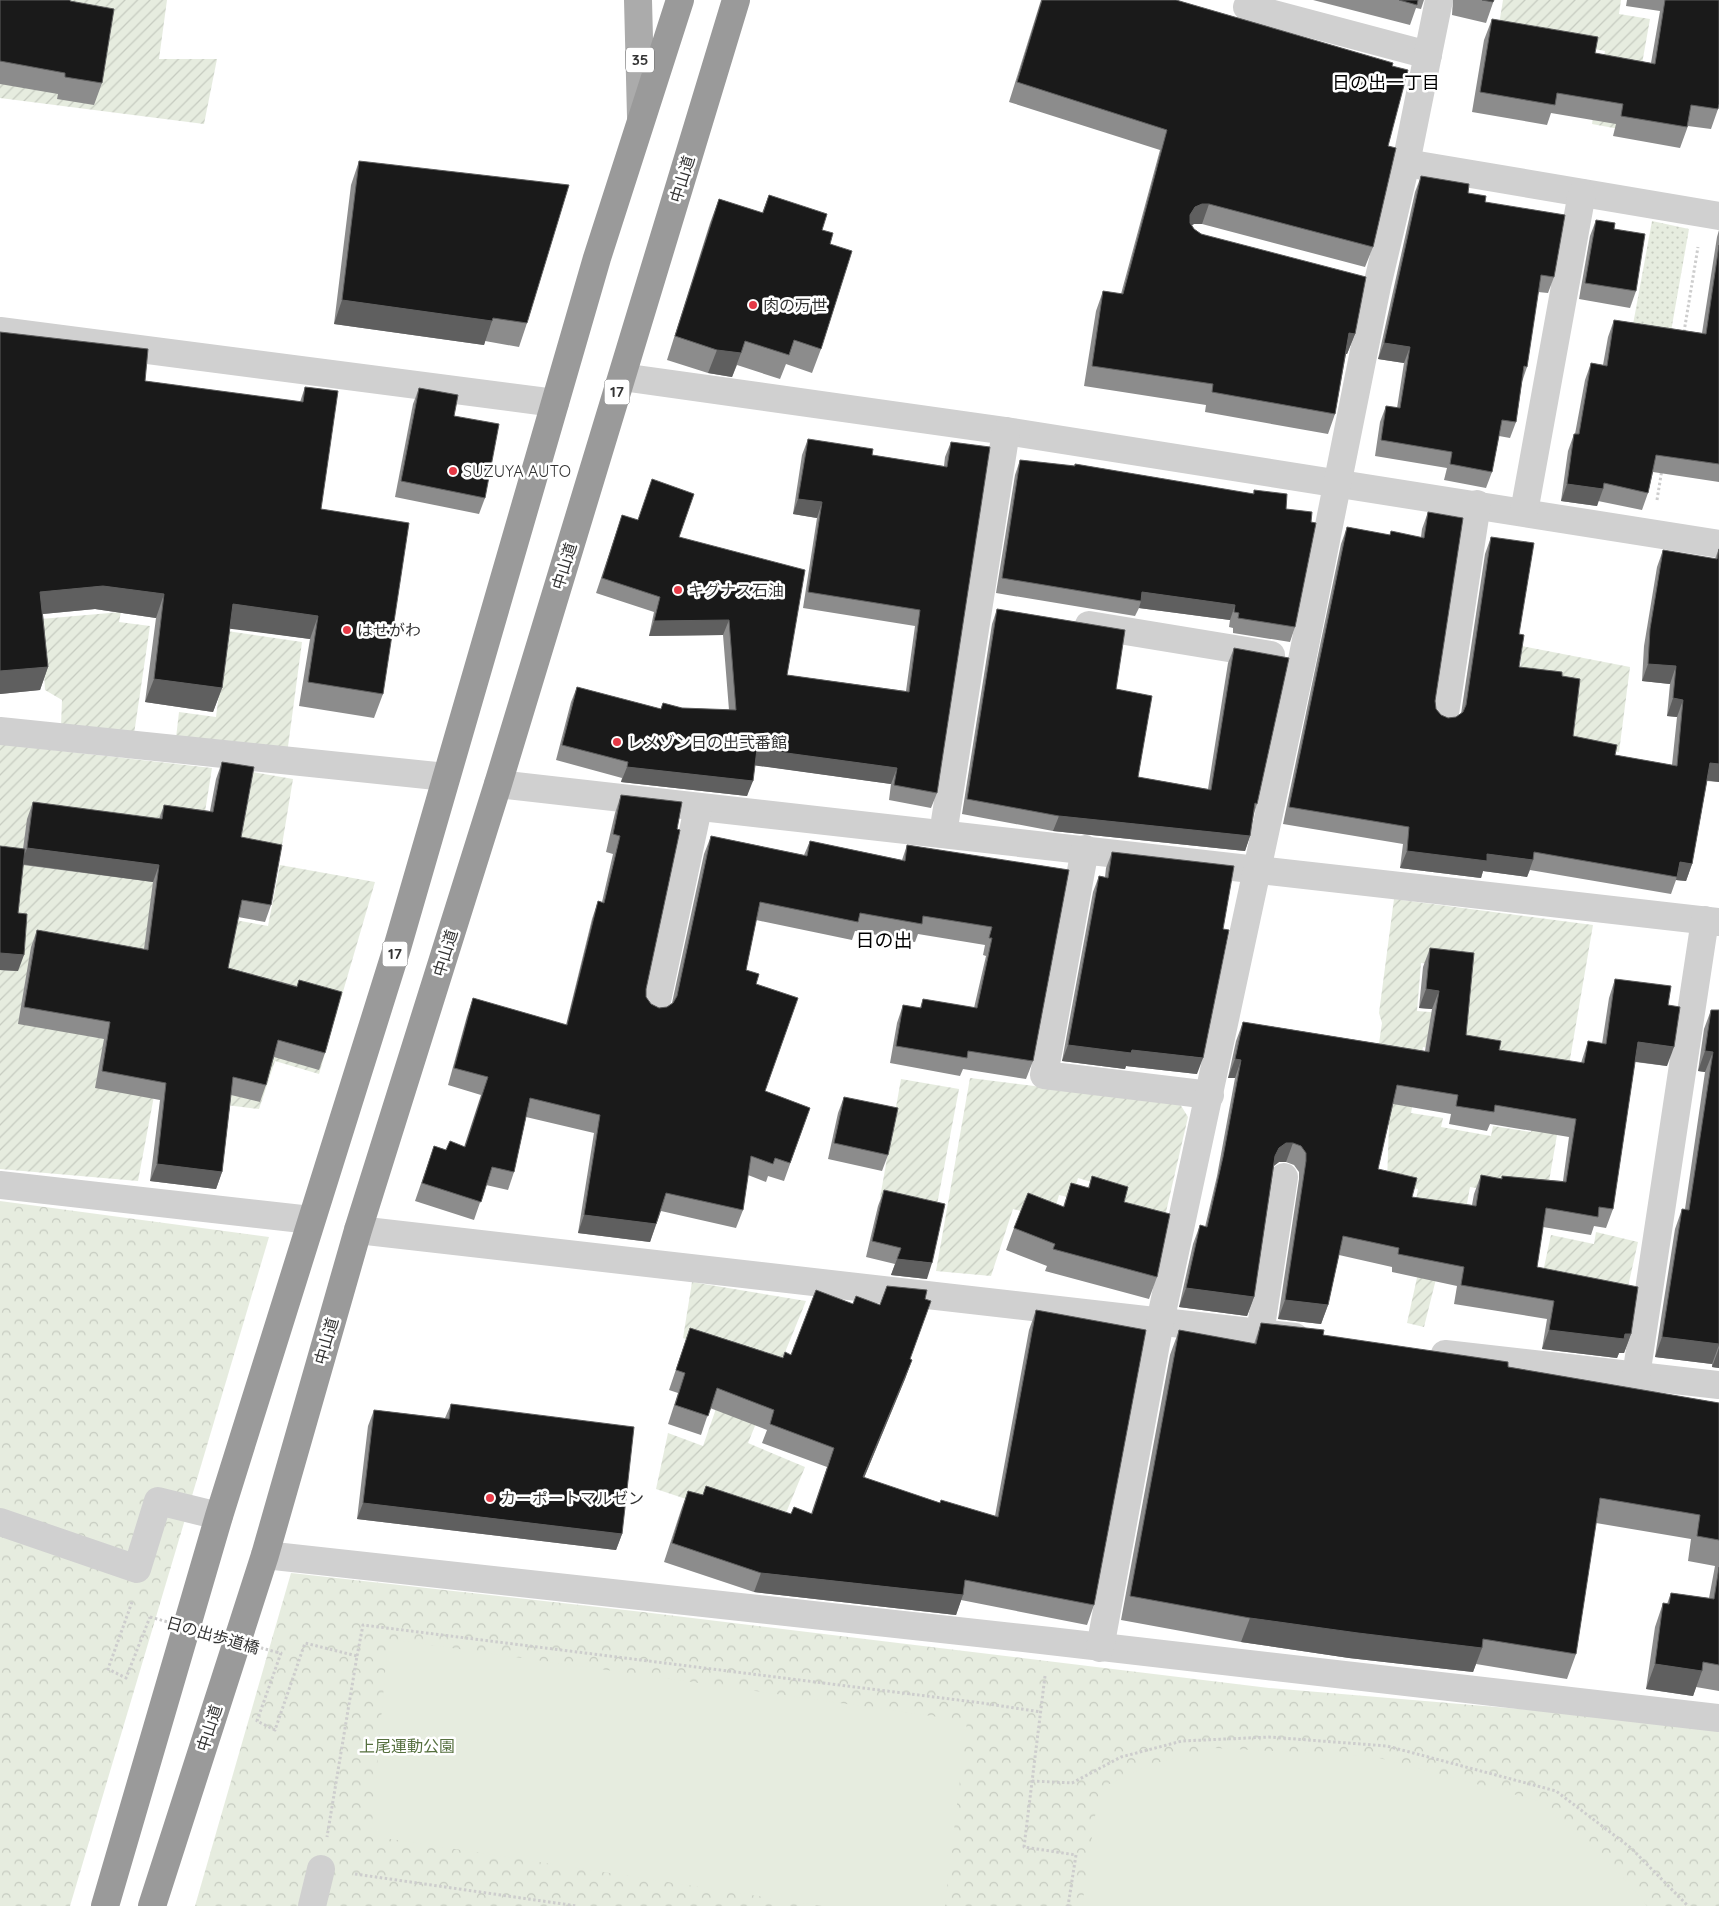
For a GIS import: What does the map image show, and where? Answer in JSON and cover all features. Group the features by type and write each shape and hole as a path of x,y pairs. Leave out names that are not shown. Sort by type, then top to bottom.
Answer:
{"highway":[{"name":"17","path":"105,1906 218,1516 397,948 597,258 680,0"},
{"name":"中山道","path":"152,1906 265,1555 358,1230 498,784 736,0"}],"main road":[{"name":"35","path":"638,0 641,121"}],"street":[{"path":"1100,1648 1160,1322 1302,660 1376,286 1406,163 1439,0"},
{"path":"1247,7 1428,55"},
{"path":"1406,163 1712,214"},
{"path":"1524,512 1582,193"},
{"path":"1348,278 1376,286"},
{"path":"0,331 555,403"},
{"path":"622,377 1006,431 1477,504 1719,544"},
{"path":"943,834 1006,431"},
{"path":"1444,720 1477,504"},
{"path":"979,606 1008,611"},
{"path":"1067,621 1302,660"},
{"path":"0,731 446,777"},
{"path":"498,784 698,808 1258,868 1712,921 1636,1376"},
{"path":"655,1010 698,808"},
{"path":"1085,849 1044,1075 1210,1094"},
{"path":"1260,1333 1284,1177"},
{"path":"0,1185 311,1220"},
{"path":"358,1230 1320,1340"},
{"path":"1418,1351 1719,1385"},
{"path":"0,1522 137,1569 158,1501 218,1516"},
{"path":"265,1555 1050,1641 1719,1718"},
{"path":"312,1906 321,1869"}],"path":[{"path":"1683,339 1712,214"},
{"path":"1652,533 1663,465"},
{"name":"日の出歩道橋","path":"132,1604 108,1669 126,1678 150,1617 276,1652 281,1654 257,1721 275,1730 305,1643 357,1656"},
{"path":"577,1906 321,1869 363,1625 982,1702 1041,1712"},
{"path":"1050,1641 1024,1847 1076,1855 1068,1906"},
{"path":"1032,1781 1072,1783 1121,1757 1182,1741 1269,1737 1387,1746 1556,1791 1631,1848 1688,1906"}],"green space":[{"path":"0,0 167,0 159,59 217,59 204,124 0,98"},
{"path":"1503,0 1621,0 1619,14 1650,19 1630,131 1592,124 1605,51 1498,31"},
{"path":"1652,221 1689,229 1670,337 1632,330"},
{"path":"121,612 119,622 150,626 134,734 61,726 62,700 45,690 41,619"},
{"path":"227,631 302,642 287,754 176,738 179,712 216,717"},
{"path":"1522,646 1630,667 1619,752 1558,746 1519,681"},
{"path":"0,744 212,768 189,912 268,926 280,865 375,882 319,1074 275,1061 259,1109 154,1096 138,1181 0,1169"},
{"path":"252,772 293,779 280,857 202,844 244,817"},
{"path":"1394,899 1593,925 1546,1199 1470,1187 1464,1220 1451,1219 1424,1327 1407,1323 1428,1228 1412,1222 1418,1189 1387,1182 1389,1125 1379,1123 1377,1057 1382,1023 1379,1013","holes":["1421,963 1471,968 1467,1015 1417,1011","1423,1047 1541,1071 1531,1132 1493,1126 1491,1136 1441,1127 1443,1118 1411,1113"]},
{"path":"970,1078 1180,1104 1188,1117 1163,1225 1124,1203 1118,1190 1078,1178 1072,1198 1059,1195 1052,1219 1013,1209 991,1276 936,1271"},
{"path":"901,1079 959,1089 936,1210 880,1198"},
{"path":"0,1201 269,1237 70,1906 0,1906"},
{"path":"1596,1232 1638,1242 1625,1300 1541,1281 1551,1235 1594,1244"},
{"path":"692,1282 806,1301 748,1443 805,1467 779,1530 656,1489 668,1433 703,1446 734,1357 683,1338"},
{"name":"上尾運動公園","path":"291,1573 643,1612 1269,1688 1544,1711 1719,1731 1719,1906 195,1906"},
{"path":"388,1639 967,1721 945,1906 822,1906 371,1836"},
{"path":"1214,1748 1372,1756 1539,1801 1621,1875 1647,1906 1082,1906 1099,1789 1149,1765"}],"building":[{"path":"0,0 70,0 114,9 102,83 65,77 65,73 0,61"},
{"path":"1042,0 1176,0 1393,63 1392,66 1408,70 1388,146 1396,148 1373,247 1209,204 1195,207 1190,215 1190,223 1201,234 1366,277 1355,334 1349,333 1335,414 1212,392 1213,384 1092,366 1103,291 1123,294 1167,130 1017,82"},
{"path":"1399,0 1418,0 1417,5"},
{"path":"1665,0 1719,0 1718,109 1691,105 1687,127 1621,116 1623,104 1557,93 1555,105 1480,92 1492,19 1598,37 1595,53 1655,64"},
{"path":"359,161 569,185 527,323 493,318 492,321 342,300"},
{"path":"1421,176 1469,184 1468,193 1486,196 1485,202 1565,215 1554,277 1541,275 1527,367 1524,366 1516,422 1502,420 1492,472 1450,464 1452,452 1381,440 1386,406 1400,408 1410,347 1384,343"},
{"path":"769,195 827,214 822,230 833,233 830,244 852,251 821,349 794,340 789,355 745,341 741,353 717,350 675,336 719,199 763,213"},
{"path":"1596,220 1615,223 1614,229 1645,234 1636,291 1585,283"},
{"path":"1719,245 1719,464 1656,455 1648,493 1604,483 1603,489 1567,484 1574,434 1579,434 1591,363 1607,366 1614,320 1706,334"},
{"path":"0,332 148,349 145,381 303,402 305,387 338,391 321,509 409,523 383,694 308,682 318,616 233,604 222,688 154,679 164,594 103,586 40,592 48,667 0,671"},
{"path":"419,388 458,395 454,416 499,424 485,498 401,481"},
{"path":"808,439 873,449 872,455 947,467 951,442 990,447 937,793 894,785 897,768 757,749 753,781 627,767 628,762 562,745 577,687 661,709 663,703 682,708 736,710 729,620 654,621 660,597 602,578 622,515 638,520 652,479 694,494 679,537 805,570 787,675 909,692 920,610 808,592 822,502 798,499"},
{"path":"1020,460 1075,466 1075,464 1254,494 1254,490 1287,494 1286,509 1312,512 1311,522 1316,523 1295,627 1238,618 1239,613 1234,612 1235,605 1142,592 1141,601 1002,578"},
{"path":"1428,512 1463,518 1435,701 1436,709 1441,715 1448,718 1456,717 1463,712 1466,705 1491,537 1534,543 1519,634 1524,635 1519,667 1562,672 1562,676 1580,679 1573,736 1617,745 1615,755 1677,766 1683,700 1673,698 1676,666 1648,664 1650,629 1663,550 1717,559 1719,549 1719,764 1710,763 1692,864 1680,862 1677,877 1534,852 1533,860 1487,854 1487,861 1407,851 1409,827 1289,807 1347,527 1390,535 1391,531 1424,538"},
{"path":"997,609 1125,630 1116,689 1152,696 1138,777 1211,790 1234,648 1289,658 1257,804 1255,803 1250,836 1059,816 967,799"},
{"path":"222,762 254,767 241,837 282,845 271,905 242,900 228,968 297,987 299,980 342,992 325,1053 278,1040 266,1085 233,1077 222,1172 157,1164 166,1083 102,1071 110,1022 24,1007 37,930 148,950 159,865 27,848 33,802 162,819 164,805 213,812"},
{"path":"621,795 682,802 677,829 680,830 646,989 646,997 651,1004 659,1008 667,1007 673,1003 677,996 711,836 807,856 810,841 905,861 907,845 1069,870 1033,1061 968,1051 967,1058 896,1046 903,1005 921,1008 923,999 977,1008 992,938 989,938 992,927 923,916 922,924 860,913 858,922 760,902 746,970 759,974 756,984 798,998 765,1091 810,1108 790,1163 775,1158 773,1164 751,1156 743,1210 666,1193 656,1224 584,1215 600,1115 530,1098 514,1172 492,1167 481,1202 422,1183 434,1146 446,1150 450,1141 465,1147 488,1077 454,1068 473,998 567,1025 598,901 604,903 620,836 613,834"},
{"path":"0,846 25,849 18,913 27,914 24,955 0,953"},
{"path":"1112,852 1234,866 1223,929 1229,930 1203,1058 1132,1050 1131,1053 1068,1045 1099,876 1108,878"},
{"path":"1430,948 1474,953 1466,1035 1501,1041 1499,1050 1584,1063 1588,1041 1606,1044 1615,979 1671,986 1668,1005 1680,1007 1674,1047 1638,1042 1613,1209 1599,1207 1598,1217 1546,1208 1537,1267 1638,1287 1631,1334 1625,1334 1624,1339 1549,1330 1554,1301 1461,1285 1464,1267 1398,1254 1399,1248 1343,1236 1328,1305 1285,1300 1306,1161 1306,1153 1301,1146 1293,1143 1286,1143 1279,1148 1275,1156 1254,1297 1186,1288 1200,1225 1207,1227 1223,1157 1241,1060 1235,1059 1243,1022 1429,1052 1439,991 1426,989","holes":["1397,1085 1458,1095 1456,1106 1494,1112 1495,1105 1576,1119 1566,1182 1502,1176 1502,1179 1481,1175 1476,1206 1412,1197 1417,1178 1378,1169"]},
{"path":"1711,1010 1719,1010 1719,1344 1662,1337 1682,1209 1689,1210 1713,1052 1705,1051"},
{"path":"844,1097 898,1108 888,1155 834,1143"},
{"path":"1092,1176 1128,1187 1124,1202 1170,1214 1157,1277 1053,1249 1055,1244 1014,1228 1028,1193 1064,1207 1071,1183 1089,1188"},
{"path":"884,1190 945,1204 932,1263 897,1259 901,1248 872,1241"},
{"path":"887,1286 927,1290 925,1299 931,1301 910,1359 912,1360 863,1477 940,1503 941,1500 998,1517 1036,1310 1146,1330 1094,1605 965,1580 963,1595 761,1573 672,1543 688,1491 703,1495 706,1486 791,1514 794,1507 812,1514 834,1448 770,1424 774,1410 717,1388 708,1416 675,1405 685,1373 676,1370 690,1328 783,1358 785,1352 791,1355 816,1290 853,1304 856,1296 880,1305"},
{"path":"1261,1323 1324,1330 1323,1335 1508,1362 1508,1367 1719,1403 1719,1540 1697,1536 1700,1515 1600,1498 1576,1654 1483,1639 1482,1648 1358,1633 1250,1618 1130,1596 1179,1330 1256,1344"},
{"path":"451,1404 634,1427 622,1534 363,1503 374,1410 449,1419"},
{"path":"1719,1567 1719,1665 1703,1662 1702,1671 1655,1664 1663,1603 1669,1604 1671,1593 1714,1599"}],"place":[{"name":"肉の万世","path":"753,305"},
{"name":"SUZUYA AUTO","path":"453,471"},
{"name":"キグナス石油","path":"678,590"},
{"name":"はせがわ","path":"347,630"},
{"name":"レメゾン日の出弐番館","path":"617,742"},
{"name":"カーポートマルゼン","path":"490,1498"}],"district":[{"name":"日の出一丁目","path":"1386,83"},
{"name":"日の出","path":"884,940"}]}
